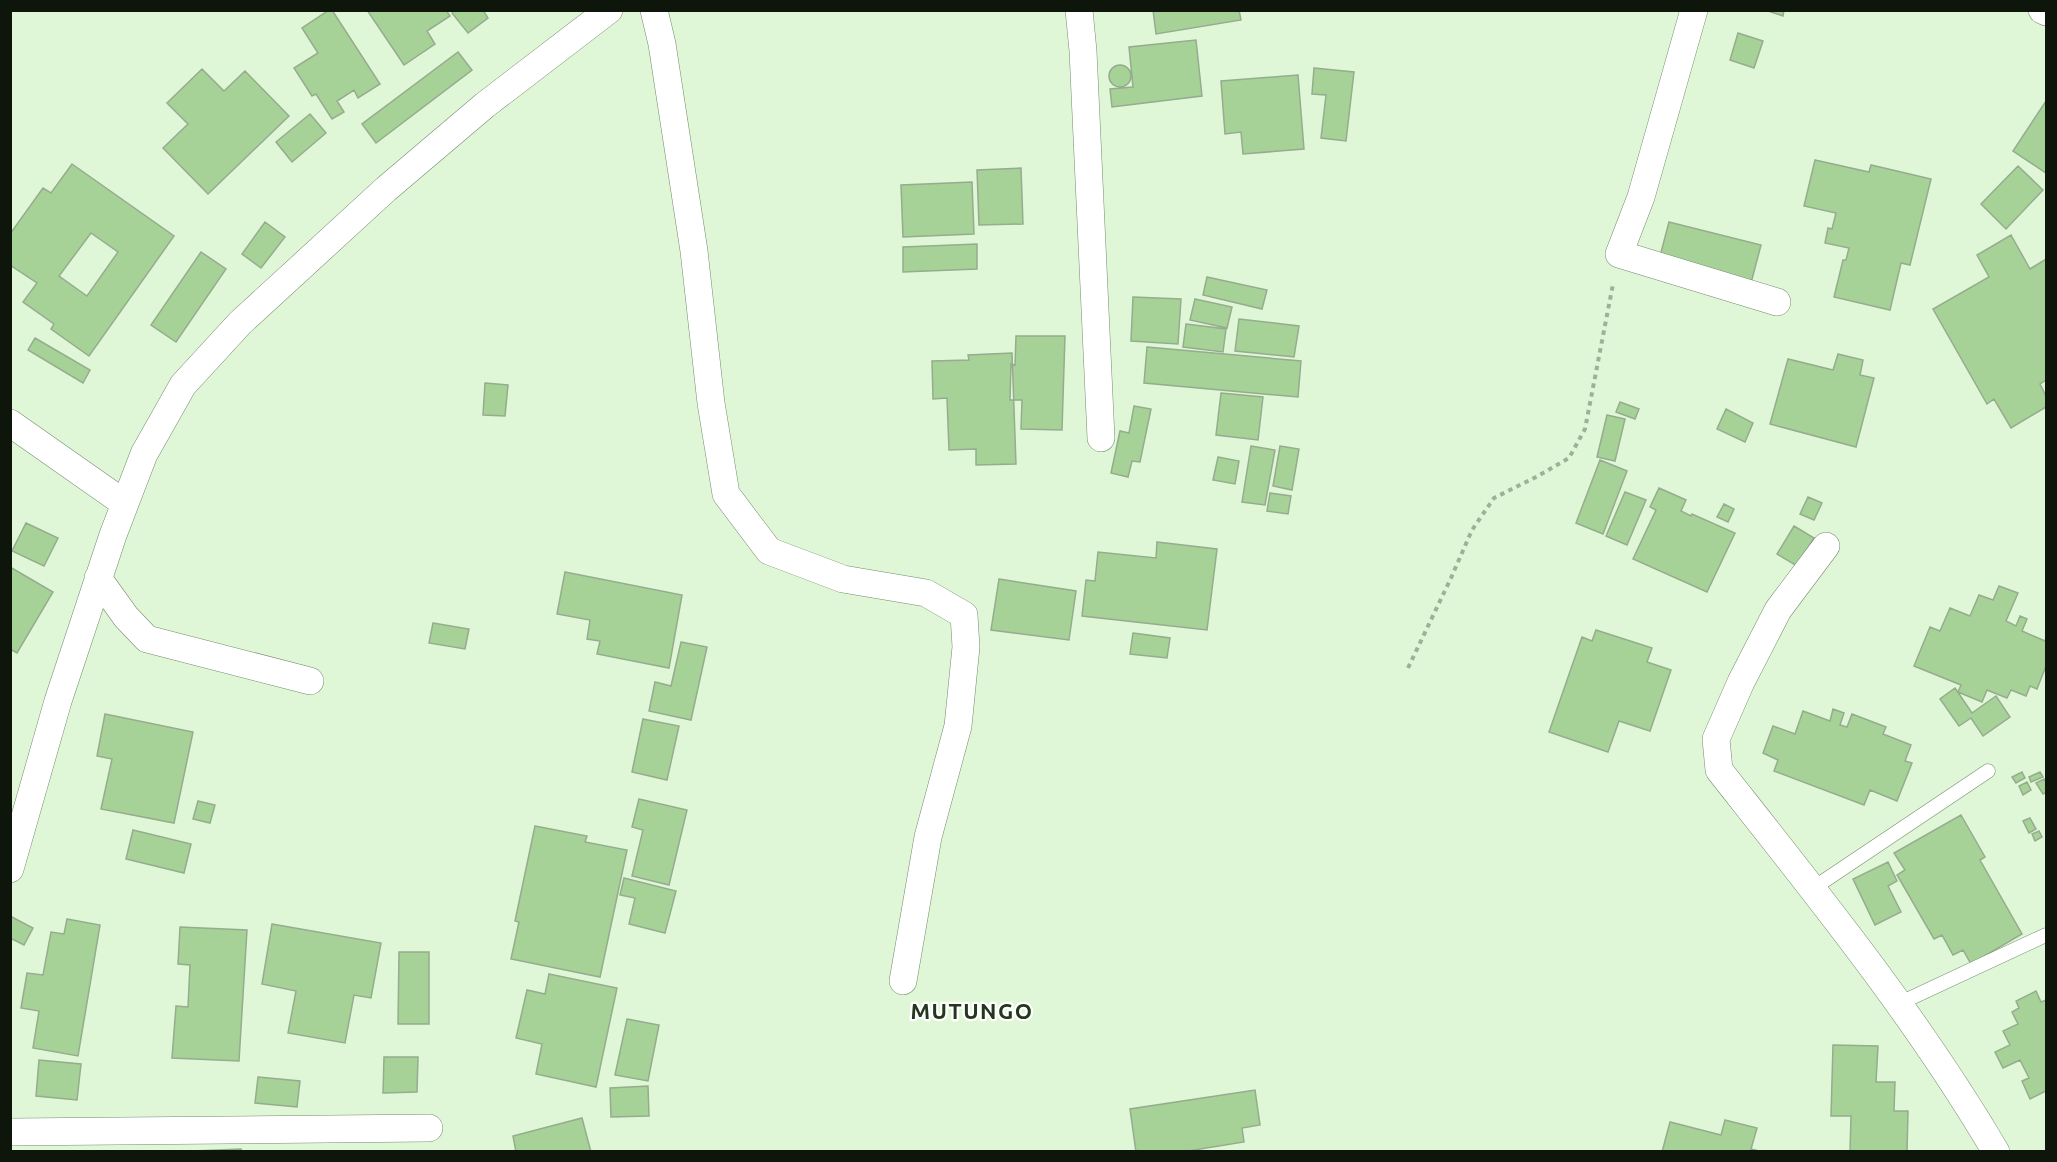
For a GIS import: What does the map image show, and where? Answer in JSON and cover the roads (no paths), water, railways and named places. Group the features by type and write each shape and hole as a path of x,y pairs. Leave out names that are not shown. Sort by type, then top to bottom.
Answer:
{"street":[{"path":"10,870 58,701 124,503 144,454 183,385 240,323 320,248 485,105 609,10"},
{"path":"654,10 662,44 694,251 711,403 726,494 769,551 843,579 926,593 964,615 966,647 958,726 928,837 903,981"},
{"path":"1079,10 1083,51 1101,438"},
{"path":"1694,10 1641,197 1618,254 1777,302"},
{"path":"2042,10 2046,12"},
{"path":"10,423 124,503"},
{"path":"1826,546 1778,610 1741,682 1716,739 1719,770 1859,948 1945,1072 1996,1152"},
{"path":"98,578 126,617 147,639 310,681"},
{"path":"10,1132 429,1128"}],"lane":[{"path":"1812,889 1988,771"},
{"path":"1899,1004 2046,934"}],"district":[{"name":"MUTUNGO","path":"972,1010"}]}
